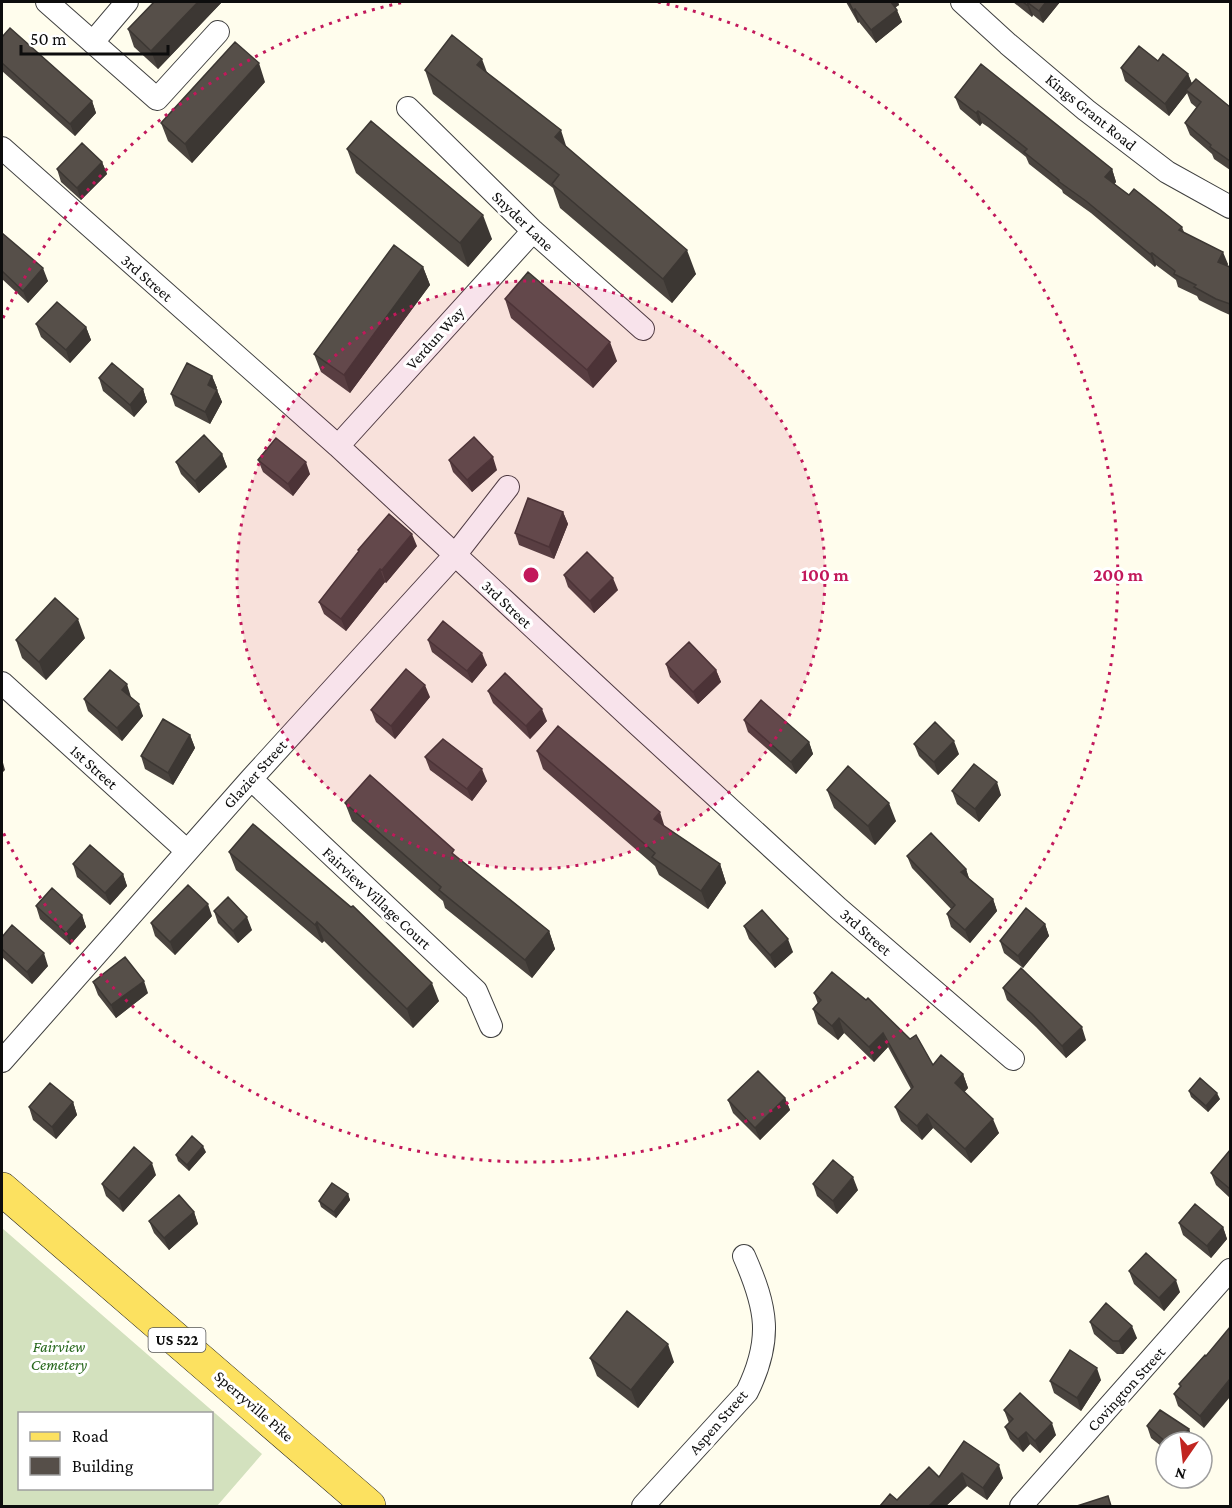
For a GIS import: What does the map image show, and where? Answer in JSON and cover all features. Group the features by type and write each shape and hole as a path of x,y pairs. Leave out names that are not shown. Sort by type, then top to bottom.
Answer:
{"main road":[{"name":"Sperryville Pike","path":"2,1189 369,1506"}],"street":[{"path":"47,2 158,99 218,32"},
{"path":"93,42 127,2"},
{"name":"Kings Grant Road","path":"962,2 1095,117 1167,172 1230,207"},
{"name":"Snyder Lane","path":"408,108 533,231 643,329"},
{"name":"3rd Street","path":"2,148 338,446 838,908 1013,1059"},
{"name":"Verdun Way","path":"338,446 533,231"},
{"name":"Glazier Street","path":"2,1061 250,779 455,555 508,487"},
{"name":"1st Street","path":"2,683 187,850"},
{"name":"Fairview Village Court","path":"250,779 476,991 491,1026"},
{"name":"Aspen Street","path":"643,1506 747,1392 757,1371 764,1348 765,1324 761,1300 744,1256"},
{"name":"Covington Street","path":"1021,1506 1230,1270"}],"green space":[{"name":"Fairview Cemetery","path":"2,1228 262,1454 217,1506 2,1506"}],"building":[{"path":"154,2 198,2 151,51 128,29"},
{"path":"849,2 891,2 897,10 871,30"},
{"path":"1023,2 1046,2 1039,11"},
{"path":"10,28 92,101 70,124 2,63 2,37"},
{"path":"452,35 482,59 477,65 561,130 555,137 687,250 663,279 552,184 559,175 425,70"},
{"path":"235,42 259,63 185,144 161,123"},
{"path":"1139,46 1158,61 1163,54 1188,74 1165,104 1121,68"},
{"path":"981,64 1112,169 1105,177 1129,195 1134,189 1182,227 1179,230 1223,252 1218,262 1230,267 1230,304 1216,299 1194,287 1196,285 1174,274 1175,271 1058,181 1024,152 1027,149 984,115 978,111 976,113 955,97"},
{"path":"1196,79 1230,107 1230,161 1210,147 1211,145 1185,123 1201,102 1186,90"},
{"path":"371,121 483,215 460,243 347,149"},
{"path":"82,143 102,162 77,188 57,169"},
{"path":"2,233 43,268 23,291 2,271"},
{"path":"394,245 423,267 344,375 314,354"},
{"path":"528,272 610,342 587,370 505,299"},
{"path":"57,302 86,327 66,350 36,324"},
{"path":"112,363 143,389 130,405 99,378"},
{"path":"187,363 212,376 208,385 217,390 205,412 171,394"},
{"path":"204,435 222,454 195,481 176,462"},
{"path":"474,437 493,457 467,480 449,460"},
{"path":"276,438 306,462 288,484 258,460"},
{"path":"528,498 563,512 549,547 515,533"},
{"path":"389,514 412,534 382,570 380,569 341,619 319,602 358,550"},
{"path":"587,552 613,578 590,601 564,575"},
{"path":"55,598 78,619 39,662 16,640"},
{"path":"443,621 482,653 467,671 428,640"},
{"path":"689,642 716,670 693,692 666,664"},
{"path":"406,669 425,685 391,726 371,710"},
{"path":"110,670 127,684 122,690 139,704 117,728 84,699"},
{"path":"505,673 542,709 526,726 488,691"},
{"path":"761,700 809,742 791,762 744,720"},
{"path":"163,719 190,735 168,773 141,756"},
{"path":"935,722 954,741 934,762 914,744"},
{"path":"558,726 660,812 654,819 720,864 701,891 652,857 655,853 537,751"},
{"path":"443,739 482,769 467,789 425,757"},
{"path":"974,764 997,782 975,809 952,791"},
{"path":"848,766 889,803 868,826 827,790"},
{"path":"370,775 454,850 452,853 549,931 525,960 439,890 441,887 345,803"},
{"path":"253,824 351,907 353,906 432,983 407,1009 317,922 315,925 229,852"},
{"path":"931,833 966,869 961,872 993,899 965,930 947,914 955,905 907,856"},
{"path":"90,845 123,874 105,893 73,864"},
{"path":"188,885 208,904 170,942 151,923"},
{"path":"52,888 82,915 66,933 36,906"},
{"path":"228,897 247,917 233,931 214,911"},
{"path":"1026,908 1045,924 1018,956 1000,941"},
{"path":"762,910 788,939 770,955 744,926"},
{"path":"12,925 44,953 27,972 2,949 2,937"},
{"path":"125,957 144,981 111,1005 93,982"},
{"path":"1021,968 1082,1027 1062,1046 1003,988"},
{"path":"832,972 866,1000 868,998 910,1039 916,1035 933,1065 941,1055 963,1074 955,1083 993,1119 965,1149 927,1114 917,1126 895,1107 913,1087 883,1033 869,1047 839,1018 832,1026 813,1009 821,1000 814,993"},
{"path":"758,1071 785,1098 755,1128 728,1100"},
{"path":"1200,1078 1217,1093 1206,1106 1189,1091"},
{"path":"50,1083 73,1102 52,1127 29,1107"},
{"path":"192,1136 203,1146 187,1165 176,1155"},
{"path":"134,1147 152,1163 119,1199 102,1184"},
{"path":"1230,1150 1230,1189 1211,1173"},
{"path":"833,1160 853,1177 833,1201 813,1184"},
{"path":"332,1183 348,1194 334,1212 319,1201"},
{"path":"179,1195 194,1212 164,1238 149,1221"},
{"path":"1195,1204 1223,1227 1207,1246 1179,1223"},
{"path":"1146,1253 1176,1280 1159,1298 1129,1271"},
{"path":"1106,1303 1132,1326 1119,1341 1113,1341 1090,1322"},
{"path":"627,1311 668,1344 631,1390 590,1358"},
{"path":"1230,1327 1230,1379 1200,1416 1174,1394 1181,1386 1179,1384"},
{"path":"1070,1350 1097,1368 1077,1398 1050,1381"},
{"path":"1020,1393 1052,1423 1035,1441 1026,1432 1018,1439 1005,1427 1013,1419 1004,1410"},
{"path":"1160,1410 1189,1429 1154,1430 1154,1432 1147,1426"},
{"path":"964,1441 999,1465 983,1488 962,1473 929,1506 880,1506 890,1494 897,1500 929,1467 939,1477"},
{"path":"1108,1496 1111,1506 1077,1506"}]}
